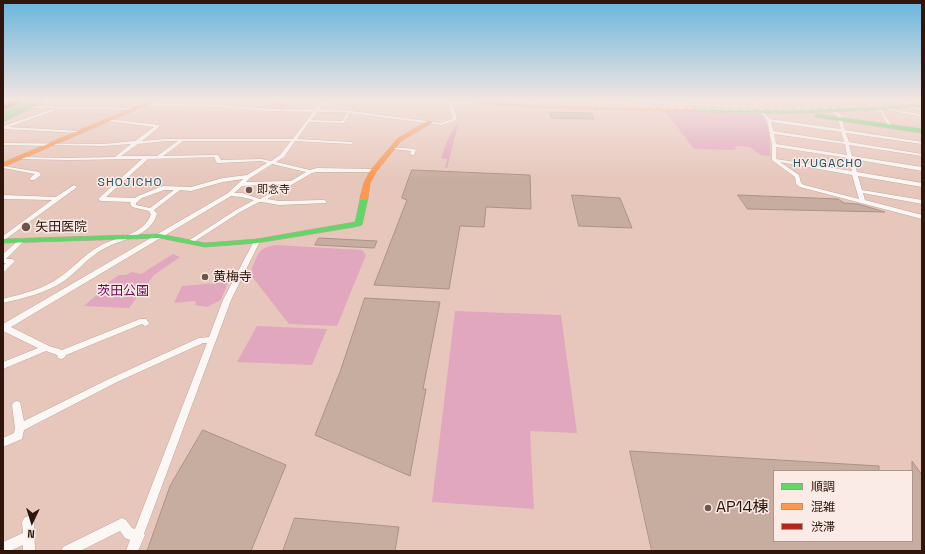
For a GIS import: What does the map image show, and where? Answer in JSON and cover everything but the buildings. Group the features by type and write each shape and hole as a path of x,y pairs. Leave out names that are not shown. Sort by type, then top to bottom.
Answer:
{"main road":[{"path":"4,165 92,127"},
{"path":"3,240 160,236 205,246 257,241 354,226 359,223 367,183 373,171 406,135 421,127"},
{"path":"895,127 922,131"}],"street":[{"path":"116,158 157,127"},
{"path":"4,327 230,194 248,177 282,156 304,127"},
{"path":"770,127 774,145 774,160"},
{"path":"815,127 922,142"},
{"path":"842,127 862,201"},
{"path":"3,128 80,132"},
{"path":"772,132 922,155"},
{"path":"157,158 180,140"},
{"path":"3,144 90,145 180,140 295,140 351,143"},
{"path":"774,145 922,169"},
{"path":"393,148 414,150 412,154"},
{"path":"19,158 157,158 216,156 219,162 261,160 310,172"},
{"path":"137,200 101,199 146,158"},
{"path":"774,160 922,185"},
{"path":"774,160 797,176 799,184 802,186 922,218"},
{"path":"4,165 7,169 37,173 38,175 32,179"},
{"path":"190,242 290,182 310,172 317,170 373,171"},
{"path":"3,301 34,293 60,281 102,247 139,232 150,223 154,214 151,210 134,206 133,203 154,190 163,188 191,189 223,180 248,177"},
{"path":"240,184 290,182"},
{"path":"3,240 74,187"},
{"path":"151,210 180,188"},
{"path":"860,191 922,202"},
{"path":"230,194 279,203 324,202"},
{"path":"3,197 58,199"},
{"path":"3,258 22,240"},
{"path":"132,551 227,300 257,241"},
{"path":"3,261 12,261 3,270"},
{"path":"4,327 61,355 143,321 146,323"},
{"path":"20,428 135,371 202,340 212,340"},
{"path":"3,366 46,348"},
{"path":"3,443 18,436 20,428 17,405"},
{"path":"28,522 29,551"},
{"path":"67,551 122,524 129,534 139,535"},
{"path":"3,548 28,537"}],"green space":[{"path":"455,127 458,127 447,168 445,168 447,159 441,158 447,141"},
{"path":"677,127 768,127 770,139 770,156 760,155 750,147 735,146 736,150 694,149"},
{"path":"276,245 362,250 366,255 337,326 289,324 250,274 258,254 265,248"},
{"name":"茨田公園","path":"173,254 180,257 154,275 129,308 84,306 108,285 106,284 119,275 126,275 132,272 141,274"},
{"path":"228,282 221,300 207,307 195,305 196,301 174,303 182,286"},
{"path":"455,311 561,315 577,433 530,431 534,509 432,502"},
{"path":"257,326 327,329 312,365 237,362"}],"traffic: fast":[{"path":"893,127 922,131"},
{"path":"3,241 160,236 205,245 257,241 359,223 364,198"}],"traffic: slow":[{"path":"3,165 93,127"},
{"path":"364,198 367,183 373,171 399,140 422,127"}],"place":[{"name":"即念寺","path":"249,190"},
{"name":"矢田医院","path":"26,227"},
{"name":"黄梅寺","path":"205,277"},
{"name":"AP14棟","path":"708,508"}],"district":[{"name":"HYUGACHO","path":"828,164"},
{"name":"SHOJICHO","path":"130,183"}]}
